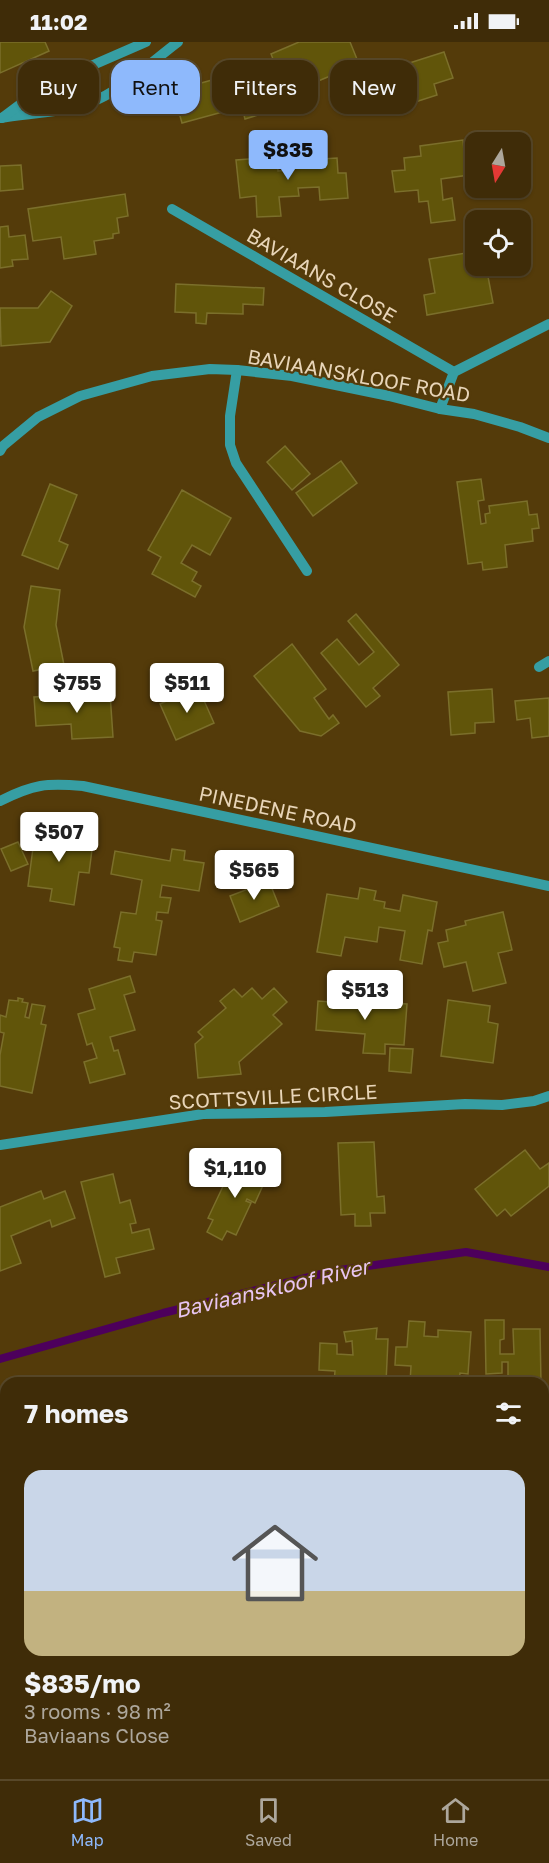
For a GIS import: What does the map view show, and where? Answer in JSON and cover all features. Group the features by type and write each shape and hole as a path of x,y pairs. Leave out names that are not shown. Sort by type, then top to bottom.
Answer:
{"street":[{"path":"1,118 34,94 77,72 146,42"},
{"path":"1,118 65,109 92,102 111,93 178,42"},
{"name":"BAVIAANS CLOSE","path":"172,209 454,372"},
{"path":"440,409 454,372 549,324"},
{"name":"BAVIAANSKLOOF ROAD","path":"0,451 38,417 80,396 152,376 210,369 292,376 440,409 474,414 549,438"},
{"path":"237,370 230,416 230,445 236,463 308,572"},
{"name":"PINEDENE ROAD","path":"0,801 24,789 43,785 83,786 549,886"},
{"name":"SCOTTSVILLE CIRCLE","path":"0,1145 203,1114 325,1112 465,1104 502,1106 549,1096"}],"building":[{"path":"0,42 45,42 49,51 29,60 18,60 18,65 0,73"},
{"path":"299,42 350,42 357,60 330,60 330,76 318,81 318,60 273,60 271,54"},
{"path":"444,52 453,78 434,84 437,95 417,101 417,61"},
{"path":"212,80 212,114 215,114 182,123 179,114 200,114 200,83"},
{"path":"244,114 258,114 258,115 245,119"},
{"path":"463,140 465,176 441,179 443,200 452,198 455,220 431,223 428,201 419,202 418,190 395,192 392,171 405,170 404,158 421,156 420,146"},
{"path":"277,157 278,171 291,170 290,161 337,158 338,173 346,173 348,198 320,200 319,187 298,188 299,196 279,197 281,216 257,217 256,196 240,198 236,160"},
{"path":"21,165 23,189 0,191 0,166"},
{"path":"125,194 128,216 117,218 119,233 113,234 113,238 94,241 96,254 64,259 61,237 33,241 28,209"},
{"path":"8,226 9,237 25,235 28,259 12,260 13,266 0,268 0,227"},
{"path":"465,253 465,276 488,276 493,303 427,315 424,295 435,293 429,259"},
{"path":"176,284 264,288 263,305 243,304 243,314 207,313 206,324 196,323 196,313 175,312"},
{"path":"51,291 72,306 50,342 1,346 0,308 38,308"},
{"path":"285,446 310,474 292,490 267,462"},
{"path":"341,461 357,483 313,516 296,493"},
{"path":"481,479 484,500 478,501 481,524 486,523 485,514 490,513 489,506 527,501 529,515 537,514 539,528 532,529 533,541 505,545 507,567 483,570 482,562 468,564 457,482"},
{"path":"50,484 77,495 59,541 68,545 58,569 22,555"},
{"path":"182,490 231,518 210,555 192,545 181,563 197,572 192,581 201,586 195,597 152,574 161,557 148,550"},
{"path":"31,586 60,590 56,625 64,665 33,671 24,627"},
{"path":"356,614 399,665 373,688 380,696 366,707 321,653 337,639 359,665 374,652 348,621"},
{"path":"292,644 326,689 314,698 329,719 333,715 339,723 321,736 300,731 254,676"},
{"path":"198,687 214,723 176,740 160,704"},
{"path":"492,689 494,722 475,723 475,733 451,735 448,692"},
{"path":"110,693 113,737 72,739 71,724 36,726 34,697"},
{"path":"549,698 549,736 532,738 530,718 517,720 515,701"},
{"path":"36,825 64,828 62,838 93,842 89,873 79,872 74,905 50,901 52,889 28,886"},
{"path":"18,842 28,864 11,871 1,849"},
{"path":"172,849 185,851 184,860 204,863 199,891 162,885 160,897 171,898 168,913 157,912 156,920 162,921 156,955 134,952 132,962 118,960 120,948 114,947 121,912 136,914 142,880 111,874 115,851 170,861"},
{"path":"269,881 279,906 240,922 230,896"},
{"path":"360,888 376,891 374,900 385,902 384,908 400,911 403,895 437,902 432,931 428,930 422,964 400,960 405,931 379,927 377,942 345,937 341,956 317,952 327,894 358,899"},
{"path":"503,912 512,950 498,953 506,983 473,991 466,962 444,967 438,943 448,941 446,930 466,925 465,921"},
{"path":"130,976 135,992 124,995 135,1030 110,1037 114,1051 118,1050 125,1074 90,1083 84,1062 97,1058 92,1043 87,1045 78,1014 95,1009 89,989"},
{"path":"252,988 262,999 274,988 287,1002 273,1015 282,1024 239,1062 241,1074 198,1078 195,1044 203,1037 198,1032 226,1008 220,1001 234,989 242,997"},
{"path":"332,992 341,993 341,999 407,1004 404,1045 385,1044 385,1054 363,1053 365,1034 316,1030 318,1001 331,1002"},
{"path":"18,998 28,1003 25,1017 29,1018 32,1004 45,1006 41,1024 46,1025 32,1093 0,1086 0,1055 4,1033 0,1032 0,1015 6,1017 9,1000 18,1001"},
{"path":"448,1000 490,1006 488,1022 498,1024 493,1063 441,1056"},
{"path":"390,1048 413,1049 411,1073 389,1071"},
{"path":"374,1142 377,1197 384,1196 385,1213 370,1213 371,1226 355,1226 355,1214 341,1215 338,1143"},
{"path":"525,1150 540,1169 549,1163 549,1186 511,1216 505,1209 497,1216 475,1189"},
{"path":"212,1155 213,1185 196,1185 195,1156"},
{"path":"243,1159 256,1165 254,1170 260,1173 257,1179 264,1183 255,1203 247,1199 246,1201 251,1203 236,1235 227,1231 222,1240 207,1232 213,1220 208,1218 235,1161 241,1164"},
{"path":"113,1174 120,1203 130,1200 136,1223 130,1224 132,1233 149,1229 154,1249 116,1258 120,1273 105,1277 81,1182"},
{"path":"41,1191 44,1199 65,1191 75,1218 52,1227 50,1220 11,1236 21,1263 0,1271 0,1207"},
{"path":"485,1320 504,1320 504,1339 500,1340 500,1354 514,1354 513,1329 540,1329 541,1377 508,1377 508,1362 502,1362 502,1373 486,1374"},
{"path":"409,1321 425,1322 424,1336 438,1337 438,1330 471,1332 468,1374 460,1373 460,1377 410,1377 411,1366 395,1365 396,1347 407,1347"},
{"path":"377,1328 376,1339 388,1339 386,1377 334,1377 335,1371 319,1370 320,1343 337,1344 337,1354 353,1355 352,1341 346,1342 344,1332"}],"waterway":[{"name":"Baviaanskloof River","path":"0,1359 163,1313 333,1271 466,1252 549,1267"}]}
